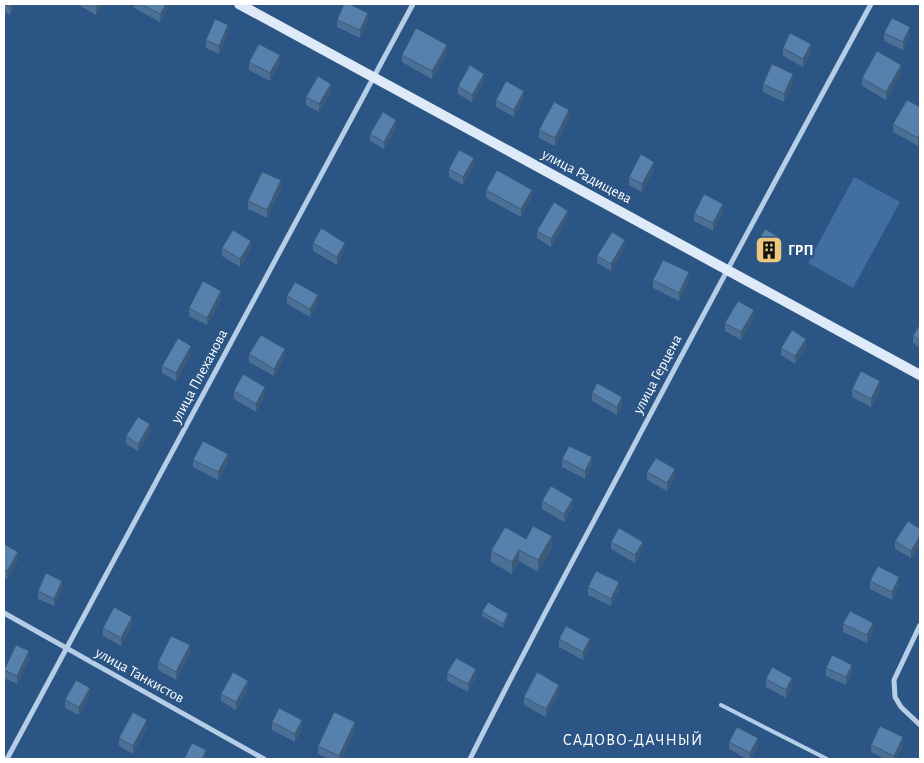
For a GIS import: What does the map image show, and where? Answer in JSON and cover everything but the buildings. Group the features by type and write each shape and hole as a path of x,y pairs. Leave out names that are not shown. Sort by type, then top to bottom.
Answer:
{"street":[{"name":"улица Радищева","path":"239,4 920,375"},
{"name":"улица Плеханова","path":"7,759 413,4"},
{"name":"улица Герцена","path":"470,759 569,567 727,269 871,4"},
{"name":"улица Танкистов","path":"4,613 264,759"},
{"path":"920,625 894,680 895,696 901,707 920,725"}],"lane":[{"path":"720,705 827,759"}],"shaded area":[{"path":"854,177 900,202 853,288 808,263"}],"place":[{"name":"ГРП","path":"769,250"}],"district":[{"name":"САДОВО-ДАЧНЫЙ","path":"633,739"}]}
